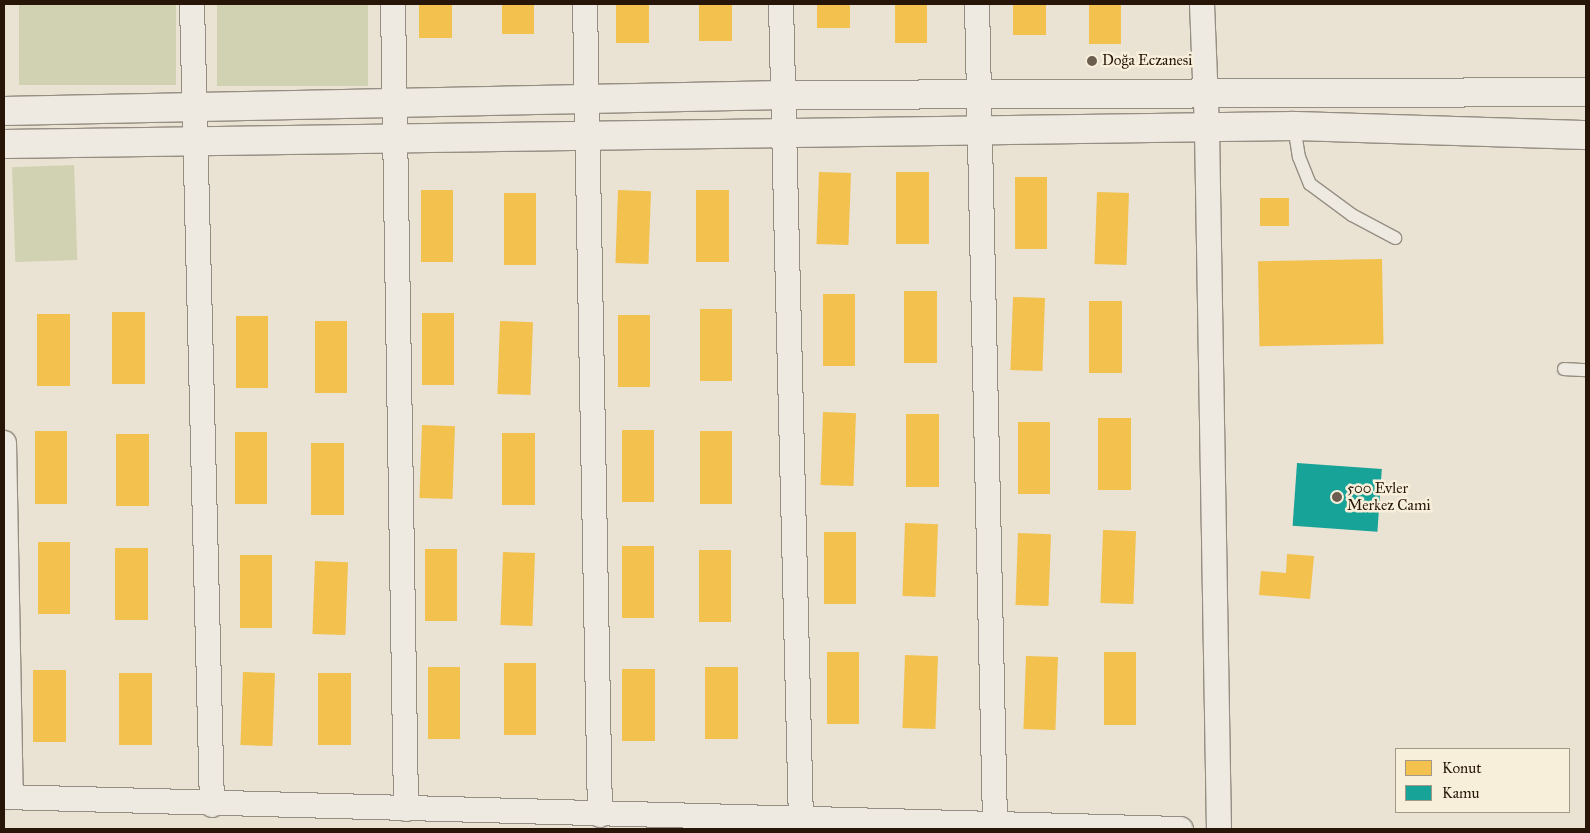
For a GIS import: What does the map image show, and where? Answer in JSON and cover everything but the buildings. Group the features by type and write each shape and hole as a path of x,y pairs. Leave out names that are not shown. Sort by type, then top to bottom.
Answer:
{"street":[{"path":"192,4 212,804"},
{"path":"393,4 406,809"},
{"path":"585,4 600,815"},
{"path":"781,4 786,135 801,821"},
{"path":"977,4 996,824"},
{"path":"1202,4 1207,129 1219,829"},
{"path":"4,111 396,101 587,100 784,95 1586,92"},
{"path":"4,144 195,144 1207,129 1294,126 1586,135"},
{"path":"4,443 7,797 801,821 1181,829"}],"lane":[{"path":"1294,126 1299,157 1310,184 1352,215 1395,238"},
{"path":"1564,369 1586,370"}],"green space":[{"path":"19,4 176,4 176,85 19,85"},
{"path":"217,4 368,4 368,86 217,86"},
{"path":"74,165 77,260 15,262 12,167"}],"place":[{"name":"Doğa Eczanesi","path":"1092,61"},
{"name":"500 Evler Merkez Cami","path":"1337,497"}]}
